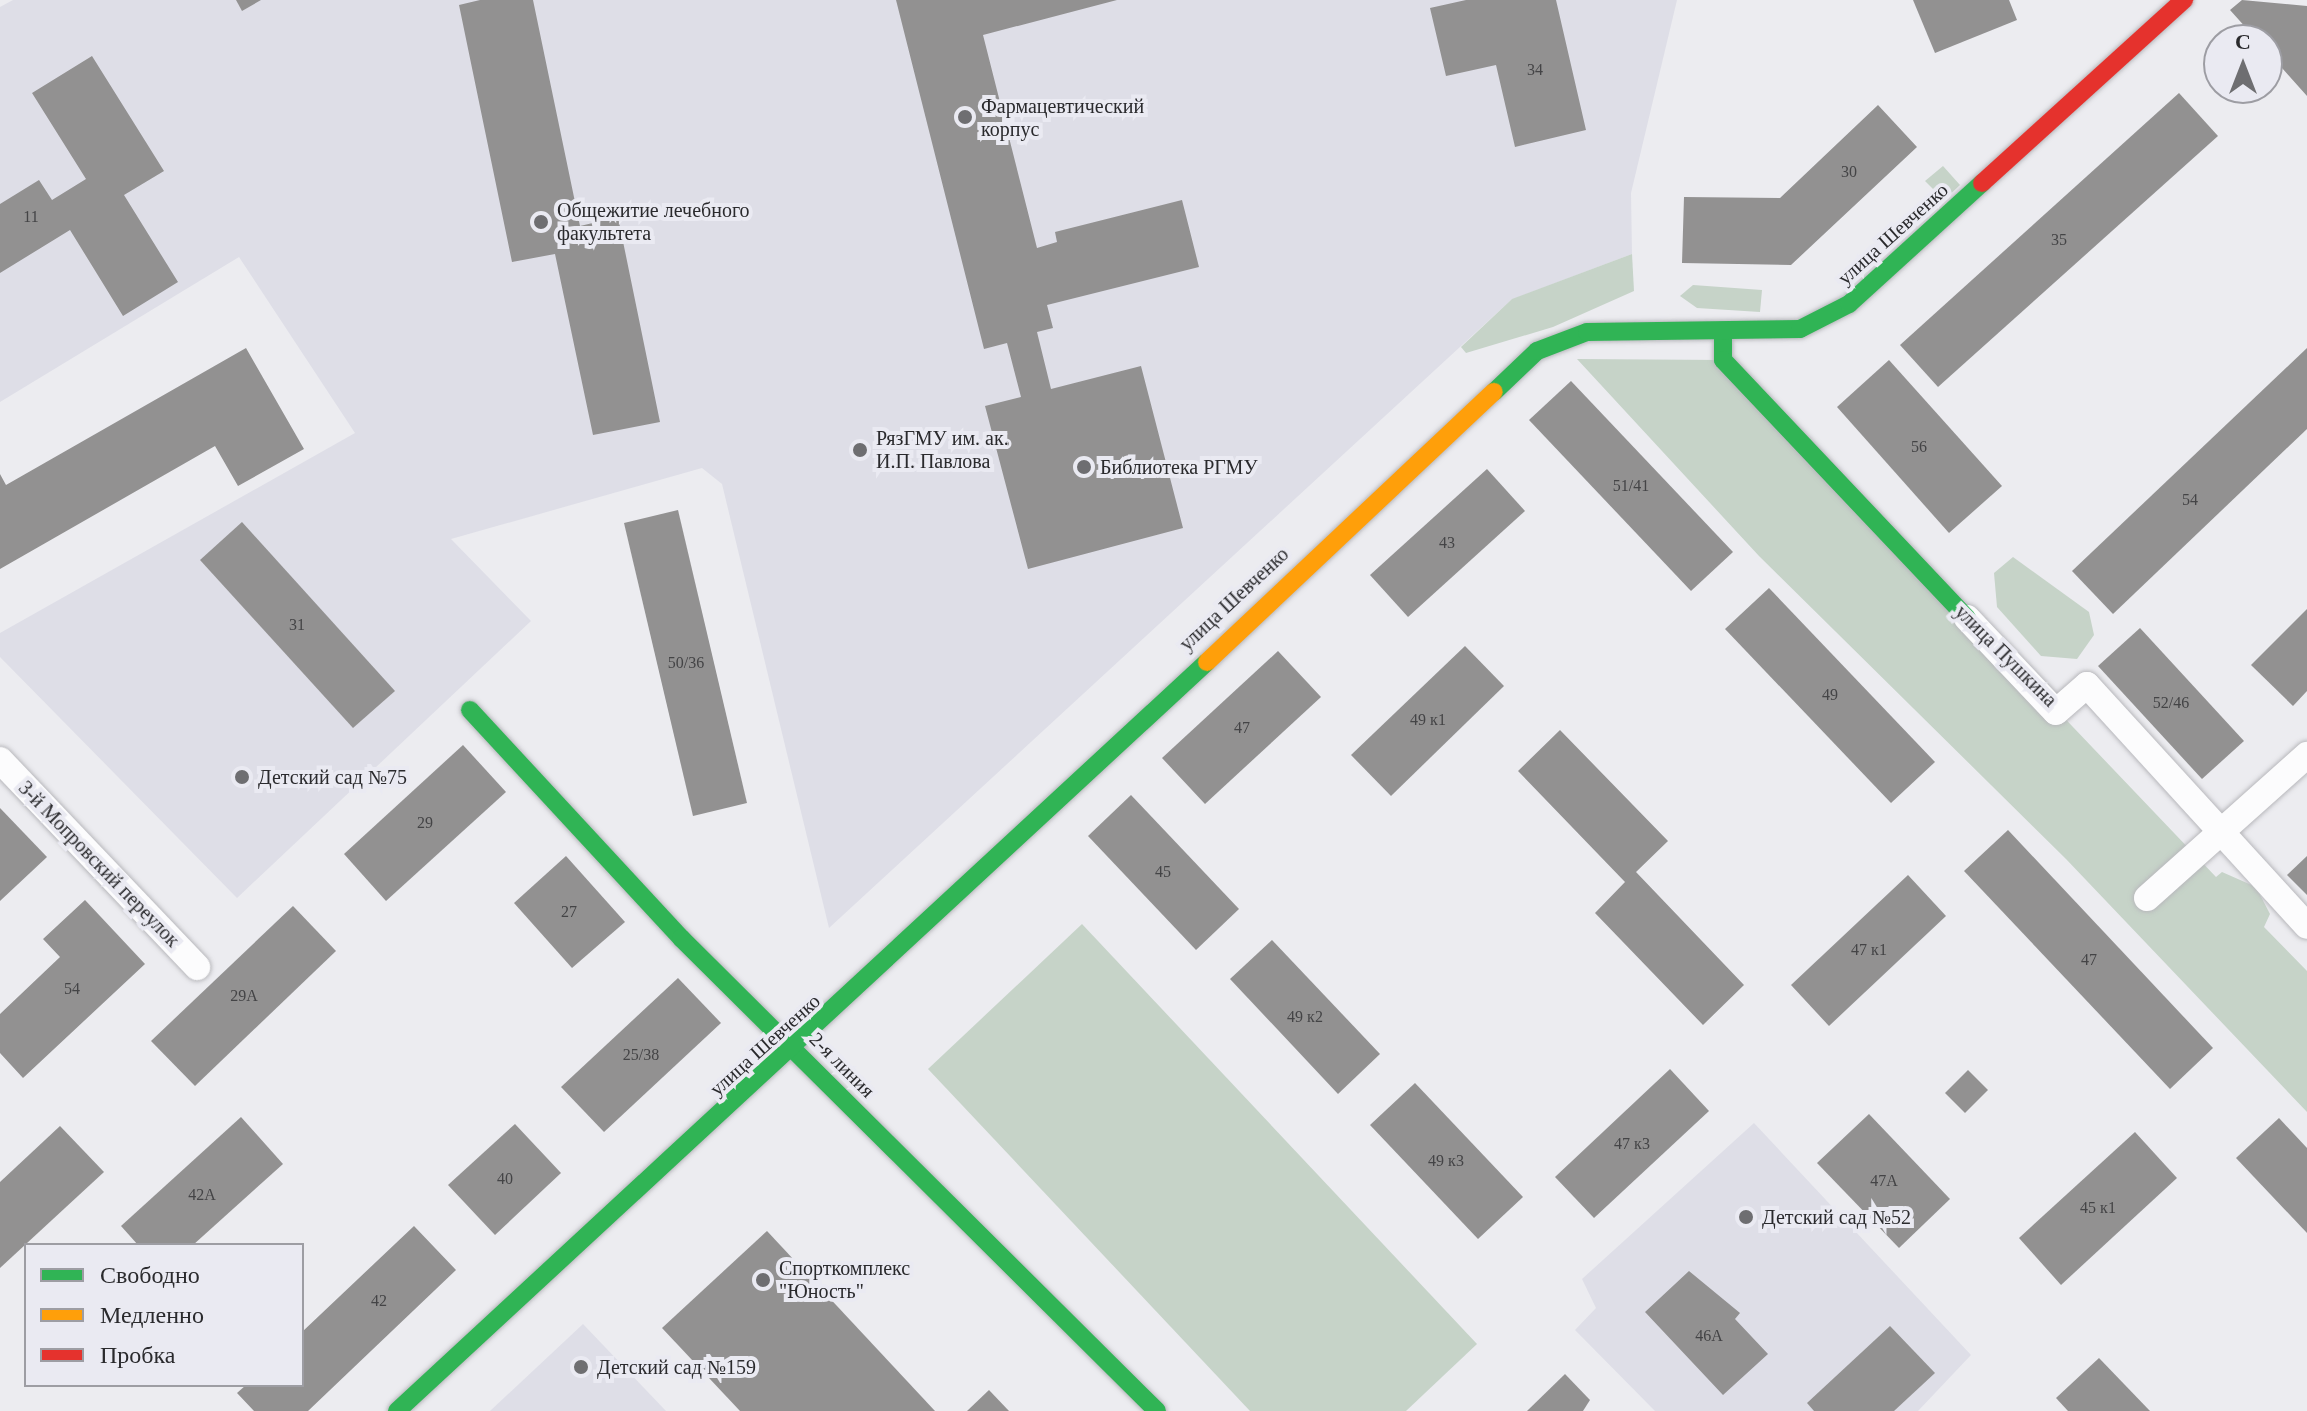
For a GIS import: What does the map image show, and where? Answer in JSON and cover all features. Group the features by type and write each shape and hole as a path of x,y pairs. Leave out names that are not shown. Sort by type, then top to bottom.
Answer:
{"street":[{"name":"улица Шевченко","path":"397,1411 793,1047 1537,351 1587,332 1800,329 1849,304 2184,0"},
{"name":"улица Пушкина","path":"1723,332 1723,360 2056,712 2087,685 2307,926"},
{"name":"2-я линия","path":"470,710 793,1047 1157,1411"},
{"path":"2147,898 2307,755"},
{"name":"3-й Мопровский переулок","path":"0,760 197,967"}],"shaded area":[{"name":"РязГМУ им. ак. И.П. Павлова","path":"13,0 1677,0 1631,193 1632,254 1511,300 829,928 722,484 702,468 451,539 531,621 237,898 0,657 0,633 355,433 239,257 0,402 0,7"},
{"path":"1943,166 1960,185 1944,200 1925,181"},
{"path":"1632,254 1634,291 1553,327 1466,353 1461,347 1512,299"},
{"path":"1693,285 1762,290 1760,312 1697,308 1680,296"},
{"path":"1577,359 1723,360 2216,877 2222,872 2256,887 2270,914 2264,927 2307,971 2307,1112 2066,859 1759,556"},
{"path":"2013,557 2089,612 2094,635 2077,659 2041,656 1997,607 1994,573"},
{"path":"1082,924 1477,1344 1406,1411 1250,1411 928,1069"},
{"name":"Детский сад №52","path":"1754,1123 1971,1355 1918,1411 1655,1411 1575,1330 1596,1308 1582,1279"},
{"name":"Детский сад №159","path":"583,1324 666,1411 490,1411"}],"building":[{"path":"236,0 261,0 242,11"},
{"name":"Общежитие лечебного факультета","path":"480,0 533,0 580,226 618,217 660,422 593,435 555,254 512,262 459,5"},
{"name":"Фармацевтический корпус","path":"896,0 1117,0 983,35 1037,248 1057,242 1055,232 1182,200 1199,267 1047,305 1053,328 1037,332 1051,389 1141,366 1183,528 1028,569 985,406 1021,397 1007,343 984,349"},
{"path":"1466,0 1556,0 1586,130 1515,147 1496,65 1446,76 1430,8"},
{"path":"1913,0 2009,0 2017,20 1935,53"},
{"path":"2242,0 2307,6 2307,96 2283,69 2283,24 2243,24 2230,10"},
{"path":"92,56 164,171 124,195 178,282 123,316 70,230 0,273 0,204 39,180 52,200 86,179 32,93"},
{"path":"2179,93 2218,136 1938,387 1900,345"},
{"path":"1878,105 1917,147 1791,265 1682,263 1684,197 1780,198"},
{"path":"246,348 304,449 238,486 215,446 0,569 0,474 6,485"},
{"path":"2307,348 2307,429 2113,614 2072,571"},
{"path":"1889,360 2002,486 1949,533 1837,407"},
{"path":"1571,381 1733,552 1691,591 1529,420"},
{"path":"1487,469 1525,511 1408,617 1370,575"},
{"path":"678,510 747,803 693,816 624,523"},
{"path":"242,522 395,691 353,728 200,560"},
{"path":"1769,588 1935,762 1891,803 1725,629"},
{"path":"2307,609 2307,691 2293,706 2251,665"},
{"path":"2140,628 2244,741 2202,779 2098,666"},
{"path":"1465,646 1504,686 1391,796 1351,755"},
{"path":"1278,651 1321,697 1205,804 1162,758"},
{"path":"1560,730 1668,841 1636,872 1744,985 1703,1025 1595,913 1625,882 1518,771"},
{"path":"463,745 506,792 386,901 344,854"},
{"path":"1131,795 1239,909 1196,950 1088,836"},
{"path":"0,808 47,857 0,901"},
{"path":"2008,830 2213,1048 2170,1089 1964,871"},
{"path":"566,856 625,922 572,968 514,903"},
{"path":"2307,856 2307,895 2287,875"},
{"path":"1908,875 1946,916 1829,1026 1791,985"},
{"path":"85,900 145,964 23,1078 0,1053 0,1014 60,957 43,939"},
{"path":"293,906 336,951 195,1086 151,1041"},
{"path":"1272,940 1380,1054 1338,1094 1230,979"},
{"path":"678,978 721,1023 604,1132 561,1087"},
{"path":"1670,1069 1709,1111 1594,1218 1555,1177"},
{"path":"1968,1070 1988,1090 1965,1113 1945,1093"},
{"path":"1415,1083 1523,1197 1478,1239 1370,1125"},
{"path":"1869,1114 1950,1199 1899,1248 1817,1163"},
{"path":"241,1117 283,1164 195,1243 136,1243 121,1226"},
{"path":"2279,1118 2307,1148 2307,1233 2236,1158"},
{"path":"515,1124 561,1173 495,1235 448,1185"},
{"path":"60,1126 104,1172 0,1268 0,1182"},
{"path":"2135,1132 2177,1178 2061,1285 2019,1238"},
{"path":"414,1226 456,1270 308,1411 254,1411 237,1393 244,1387 304,1387 304,1330"},
{"name":"Спорткомплекс \"Юность\"","path":"767,1231 935,1411 740,1411 662,1328"},
{"path":"1689,1271 1740,1313 1735,1319 1768,1354 1723,1395 1645,1312"},
{"path":"1890,1326 1935,1373 1894,1411 1814,1411 1807,1403"},
{"path":"2099,1358 2150,1411 2068,1411 2056,1398"},
{"path":"1565,1374 1590,1400 1583,1411 1527,1411"},
{"path":"989,1390 1009,1411 967,1411"}],"traffic: fast":[{"path":"1494,392 1537,351 1587,332 1800,329 1849,304 1982,183"},
{"path":"1723,332 1723,360 1967,618"},
{"path":"397,1411 1207,662"},
{"path":"470,710 681,938 1157,1411"}],"traffic: slow":[{"path":"1207,662 1494,392"}],"traffic: jam":[{"path":"1982,183 2184,0"}],"place":[{"name":"Фармацевтический корпус","path":"965,117"},
{"name":"Общежитие лечебного факультета","path":"541,222"},
{"name":"РязГМУ им. ак. И.П. Павлова","path":"860,450"},
{"name":"Библиотека РГМУ","path":"1084,467"},
{"name":"Детский сад №75","path":"242,777"},
{"name":"Детский сад №52","path":"1746,1217"},
{"name":"Спорткомплекс \"Юность\"","path":"763,1280"},
{"name":"Детский сад №159","path":"581,1367"}]}
